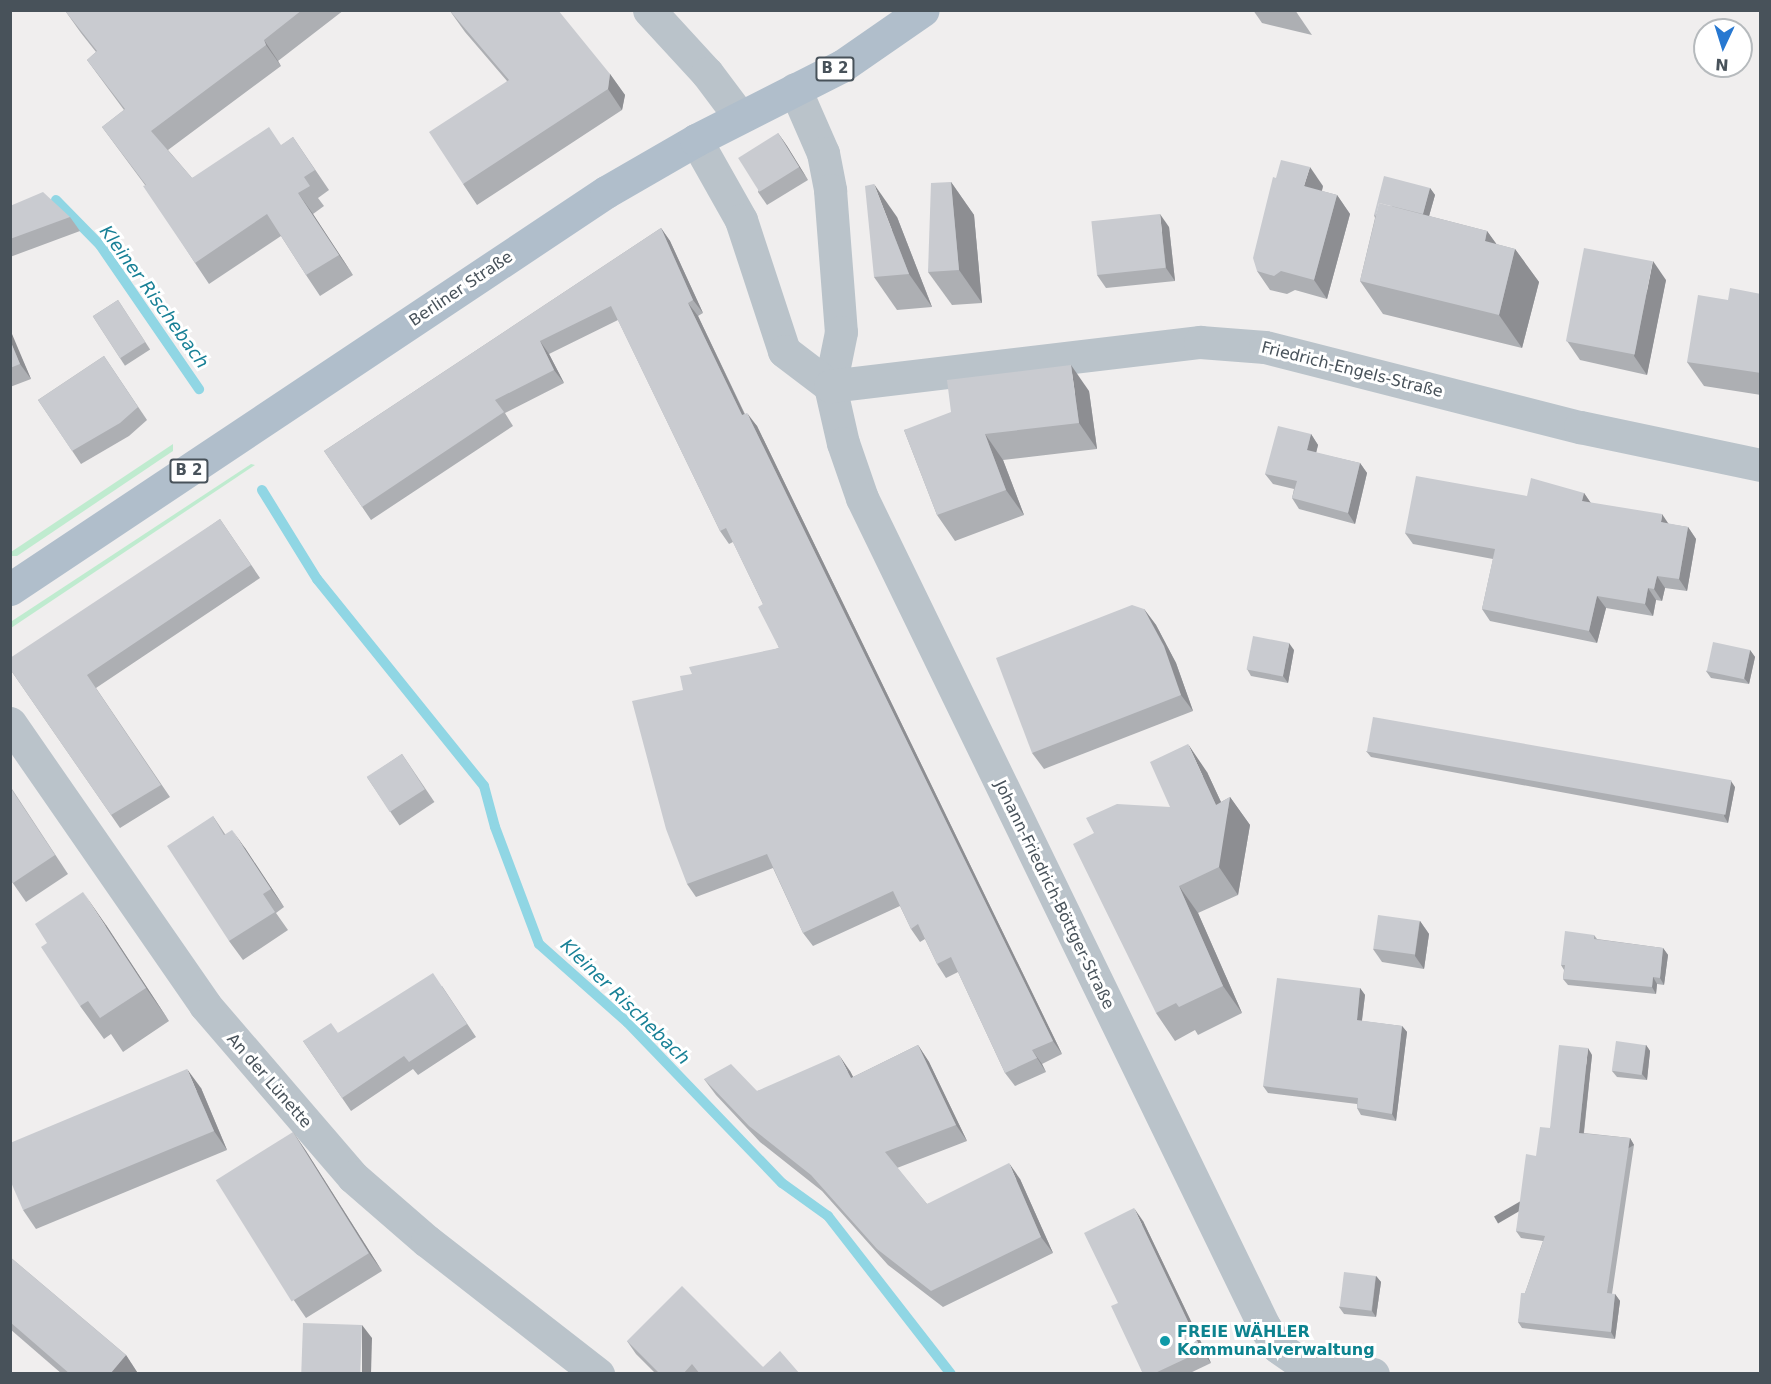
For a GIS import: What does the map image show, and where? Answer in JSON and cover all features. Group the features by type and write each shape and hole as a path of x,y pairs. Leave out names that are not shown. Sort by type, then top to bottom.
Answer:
{"main road":[{"name":"Berliner Straße","path":"10,589 606,192 696,140 842,66 924,10"}],"street":[{"path":"649,10 706,73 740,117"},
{"name":"Johann-Friedrich-Böttger-Straße","path":"795,89 823,153 830,190 841,332 830,386 843,443 871,518 1259,1316 1278,1347 1298,1361 1320,1371 1373,1374"},
{"path":"696,140 741,220 784,351 830,386"},
{"name":"Friedrich-Engels-Straße","path":"830,386 1200,342 1264,347 1580,427 1761,465"},
{"name":"An der Lünette","path":"10,723 205,1005 346,1169 427,1241 598,1374"}],"green space":[{"path":"173,444 173,451 17,556 11,556 11,552"},
{"path":"251,464 255,465 11,628 12,621"}],"building":[{"path":"68,10 302,10 264,40 266,45 151,131 192,178 269,127 281,145 293,137 315,170 304,177 310,186 298,193 339,255 306,275 267,214 195,263 143,186 146,185 102,127 125,109 87,60 97,51 66,12"},
{"path":"451,10 558,10 610,74 608,89 463,184 429,132 509,80"},
{"path":"778,133 799,167 759,192 738,158"},
{"path":"1281,160 1310,167 1304,186 1337,195 1314,280 1281,271 1274,276 1257,271 1253,258 1273,177 1276,178"},
{"path":"1384,176 1430,188 1423,214 1379,203 1376,216 1374,215"},
{"path":"951,182 959,270 928,272 931,183"},
{"path":"874,184 909,274 874,277 865,186"},
{"path":"43,192 70,217 10,239 10,206"},
{"path":"1379,203 1487,231 1485,241 1515,249 1499,315 1360,281"},
{"path":"1160,214 1166,268 1097,275 1091,221"},
{"path":"661,228 693,300 688,303 742,415 747,413 1053,1041 1032,1050 1037,1058 1005,1073 951,957 937,964 918,924 911,929 893,891 803,933 767,854 687,884 666,829 632,701 683,690 680,676 692,674 689,667 779,648 758,607 763,604 726,528 720,531 611,306 540,341 554,370 495,400 504,412 362,507 324,451"},
{"path":"1584,248 1653,261 1635,355 1566,341"},
{"path":"1730,288 1761,294 1761,373 1687,362 1698,295 1728,300"},
{"path":"118,300 145,342 120,358 93,316"},
{"path":"10,340 20,364 10,368"},
{"path":"104,356 138,407 120,423 72,451 38,400"},
{"path":"1071,365 1079,423 985,434 1006,490 937,515 904,430 951,412 947,380"},
{"path":"1278,426 1311,434 1307,450 1360,463 1348,513 1292,498 1297,481 1265,474"},
{"path":"1416,476 1527,496 1531,478 1584,493 1582,501 1662,514 1661,522 1688,527 1679,579 1657,576 1654,589 1648,588 1645,604 1597,596 1589,631 1482,609 1495,549 1405,533"},
{"path":"220,519 251,565 87,675 161,785 111,815 10,669 10,658"},
{"path":"1132,605 1144,609 1164,646 1181,695 1032,753 996,658"},
{"path":"1253,636 1289,643 1283,676 1247,669"},
{"path":"1713,642 1750,650 1744,679 1707,671"},
{"path":"1373,717 1731,780 1725,815 1367,751"},
{"path":"1188,744 1216,805 1230,797 1219,867 1179,886 1223,986 1179,1007 1176,1003 1156,1013 1073,844 1094,833 1086,818 1117,804 1170,807 1150,762"},
{"path":"402,754 425,789 390,812 367,777"},
{"path":"10,787 55,855 13,883 10,879"},
{"path":"213,816 224,835 232,830 271,889 263,894 275,912 229,941 167,846"},
{"path":"83,892 146,988 100,1018 88,1001 80,1006 41,947 47,943 35,924"},
{"path":"1378,915 1420,921 1415,955 1373,949"},
{"path":"1565,931 1594,935 1594,939 1663,948 1660,978 1653,977 1652,987 1563,979 1565,965 1561,965"},
{"path":"433,973 467,1024 409,1062 404,1056 342,1098 303,1041 331,1023 338,1033"},
{"path":"1277,978 1360,988 1357,1020 1402,1026 1392,1114 1357,1108 1358,1098 1263,1086"},
{"path":"1616,1041 1646,1045 1642,1075 1612,1071"},
{"path":"918,1045 956,1125 885,1152 927,1204 1009,1163 1041,1237 931,1291 877,1249 811,1175 749,1126 704,1079 731,1064 757,1091 839,1055 851,1078"},
{"path":"1559,1045 1588,1048 1579,1133 1630,1138 1607,1293 1615,1294 1611,1332 1518,1322 1521,1293 1525,1293 1545,1236 1516,1231 1526,1154 1536,1156 1540,1127 1550,1128"},
{"path":"187,1069 214,1131 23,1210 10,1180 10,1143"},
{"path":"293,1132 369,1253 292,1301 216,1180"},
{"path":"1134,1208 1202,1351 1153,1374 1143,1374 1111,1306 1118,1303 1084,1233"},
{"path":"10,1257 126,1355 110,1374 70,1374 10,1322"},
{"path":"1344,1272 1376,1276 1371,1311 1340,1307"},
{"path":"682,1286 763,1367 780,1351 800,1374 700,1374 692,1364 683,1374 660,1374 627,1341"},
{"path":"303,1323 362,1325 360,1374 301,1374"}],"waterway":[{"name":"Kleiner Rischebach","path":"56,200 100,245 199,389"},
{"name":"Kleiner Rischebach","path":"262,490 317,579 484,786 495,827 539,944 627,1022 782,1183 828,1216 951,1374"}],"place":[{"name":"FREIE WÄHLER Kommunalverwaltung","path":"1165,1341"}]}
